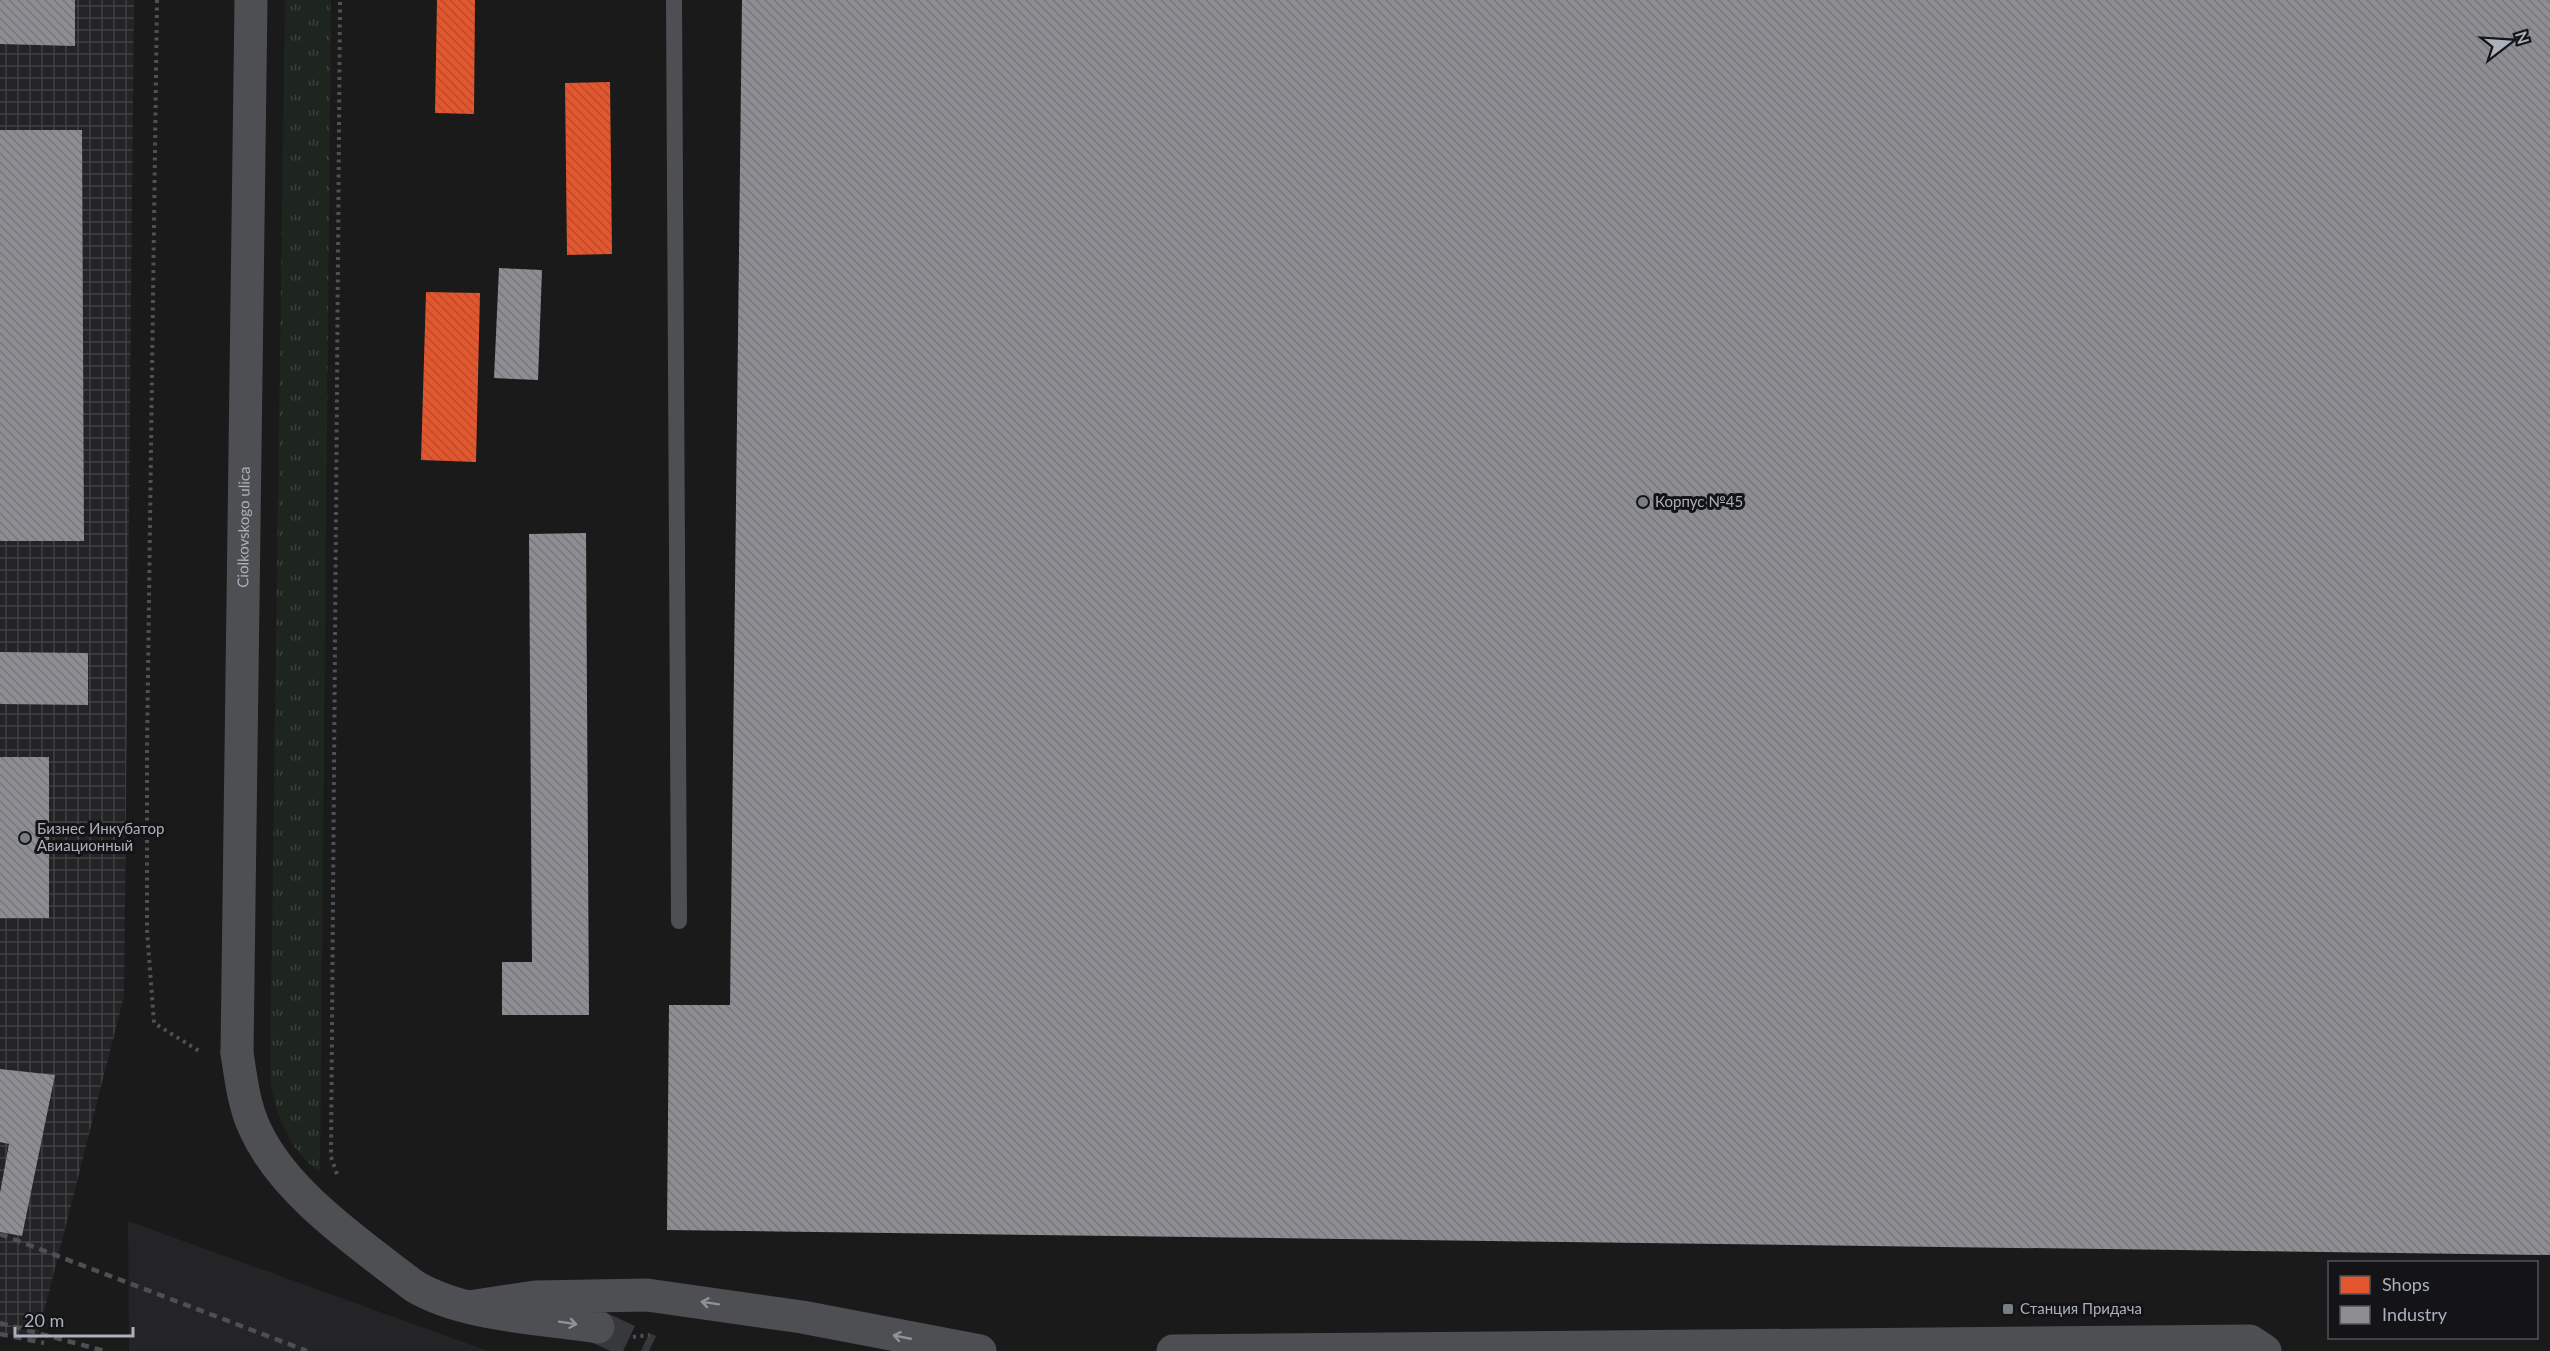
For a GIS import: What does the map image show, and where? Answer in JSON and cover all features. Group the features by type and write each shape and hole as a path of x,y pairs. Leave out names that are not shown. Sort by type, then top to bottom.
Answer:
{"street":[{"name":"Ciolkovskogo ulica","path":"251,0 237,1053 241,1083 255,1129 268,1154 286,1176 344,1230 414,1286 447,1302 469,1307 598,1327"},
{"path":"469,1307 535,1297 647,1295 802,1317 980,1351"},
{"path":"1173,1351 2250,1341 2265,1351"}],"lane":[{"path":"674,0 679,921"}],"path":[{"path":"158,0 147,750 147,930 154,1023 204,1056"},
{"path":"340,0 331,1145 331,1156 340,1182"}],"shaded area":[{"path":"0,0 134,0 124,996 37,1339 0,1333"},
{"path":"128,1221 488,1351 129,1351"}],"green space":[{"path":"285,0 331,0 320,1172 300,1153 285,1131 270,1078"}],"building: Shops":[{"path":"437,0 475,0 474,114 435,113"},
{"path":"610,82 612,254 567,255 565,83"},
{"path":"426,292 480,293 476,462 421,460"}],"building: Industry":[{"path":"0,0 75,0 75,46 0,44"},
{"name":"Корпус №45","path":"742,0 2550,0 2550,1255 667,1230 669,1005 730,1005"},
{"path":"0,130 82,130 84,541 0,541"},
{"path":"499,268 542,270 538,380 494,378"},
{"path":"586,533 589,1015 502,1015 502,962 532,962 529,534"},
{"path":"0,652 88,653 88,705 0,704"},
{"name":"Бизнес Инкубатор Авиационный","path":"0,757 49,757 49,918 0,918"},
{"path":"0,1069 55,1075 22,1236 0,1232 0,1193 9,1144 0,1142"}],"tunnel":[{"path":"598,1327 649,1351"}],"railway":[{"path":"0,1234 307,1351"},
{"path":"0,1323 105,1351"},
{"path":"0,1334 44,1343"}],"place":[{"name":"Корпус №45","path":"1643,502"},
{"name":"Бизнес Инкубатор Авиационный","path":"25,838"},
{"name":"Станция Придача","path":"2008,1309"}]}
